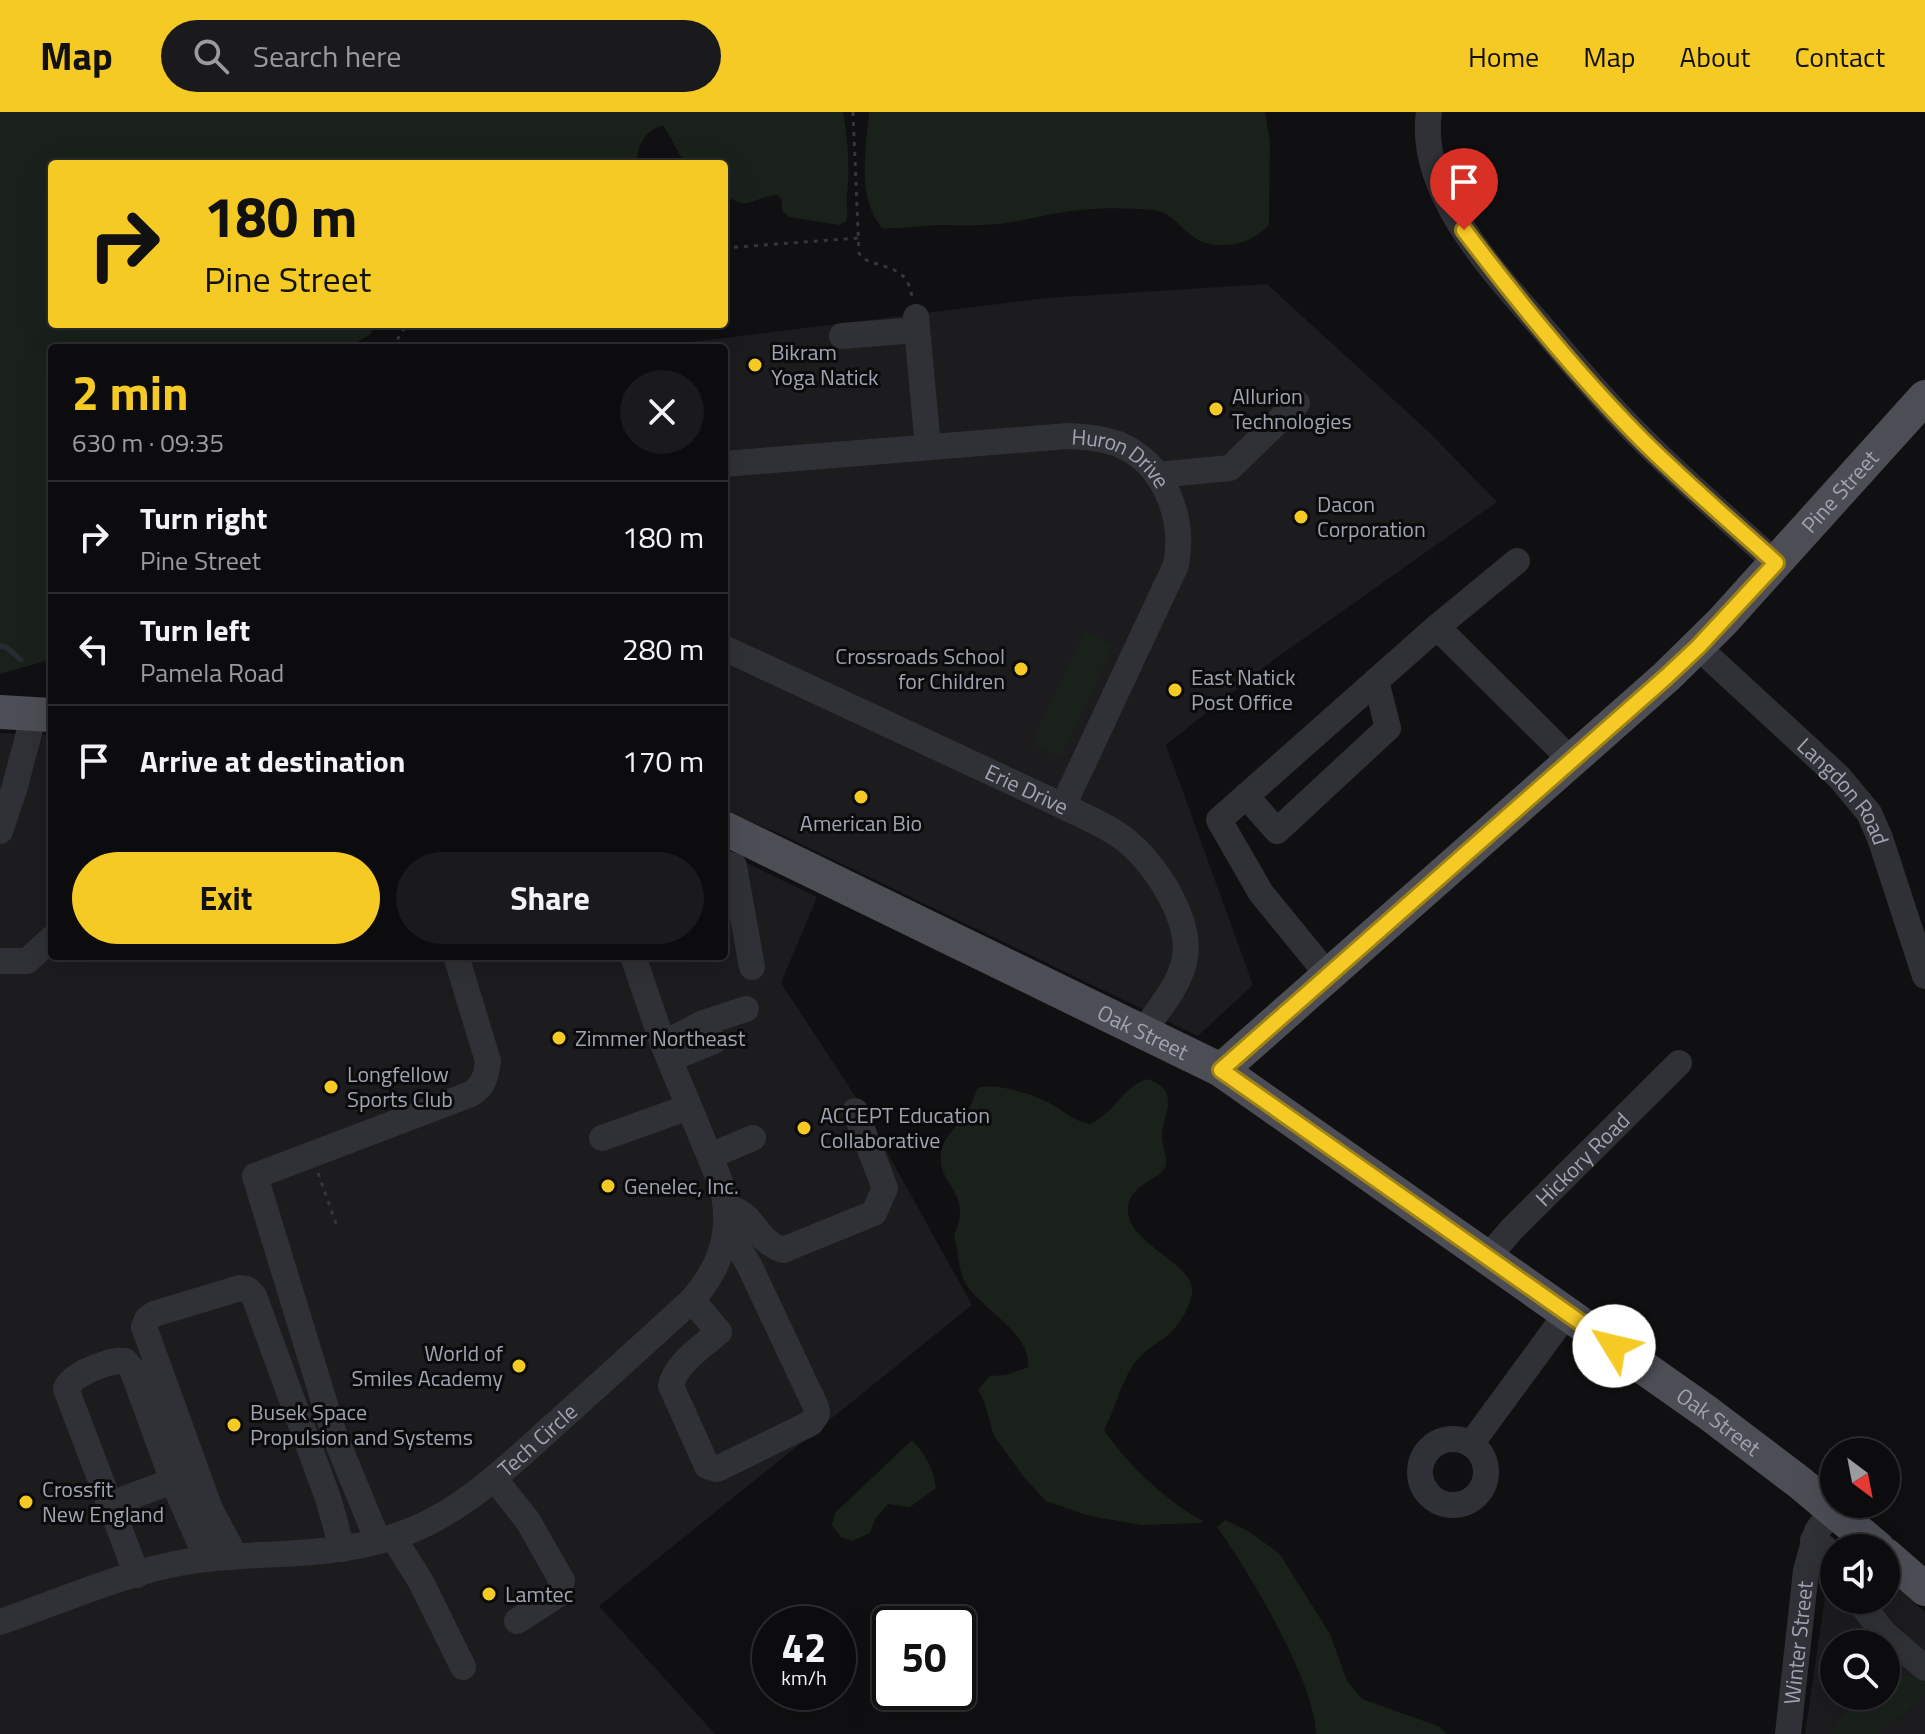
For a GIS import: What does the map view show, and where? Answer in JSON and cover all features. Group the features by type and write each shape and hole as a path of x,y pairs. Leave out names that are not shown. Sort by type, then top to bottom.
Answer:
{"main road":[{"name":"Pine Street","path":"1221,1070 1698,647 1924,399"},
{"path":"0,712 43,715"},
{"name":"Oak Street","path":"728,830 1221,1070 1718,1421 1820,1500"},
{"name":"Oak Street","path":"1842,1518 1861,1534"},
{"path":"1900,1567 1925,1589"}],"street":[{"path":"1429,112 1431,157 1440,184 1464,230 1497,273 1633,430 1776,563"},
{"path":"842,336 916,323 928,447"},
{"path":"1157,475 1230,468 1297,403"},
{"name":"Huron Drive","path":"728,464 1083,437 1116,443 1132,451 1157,475 1179,525 1180,544 1176,565 1063,806"},
{"path":"1328,975 1261,893 1219,820 1437,627 1517,561"},
{"path":"1437,627 1572,761"},
{"name":"Langdon Road","path":"1698,647 1839,777 1869,813 1925,976"},
{"name":"Erie Drive","path":"728,650 1063,806 1116,834 1138,851 1160,879 1179,916 1184,945 1184,964 1143,1032"},
{"path":"1246,796 1277,831 1388,728 1376,681"},
{"path":"0,831 43,715"},
{"path":"728,864 734,866 752,967"},
{"path":"0,961 27,961 48,942"},
{"path":"457,960 488,1061 486,1077 480,1088 255,1176 334,1434 386,1539 421,1582 463,1667"},
{"path":"634,960 666,1052 722,1186 726,1218 816,1407 816,1417 811,1423 717,1469 707,1466 671,1386 673,1377 719,1332 692,1300"},
{"path":"666,1052 703,1023 746,1009"},
{"path":"666,1052 714,1041"},
{"name":"Hickory Road","path":"1488,1257 1512,1229 1679,1063"},
{"path":"602,1138 689,1107"},
{"path":"726,1218 740,1210 765,1240 783,1250 874,1213 885,1188 855,1111"},
{"path":"710,1156 753,1138"},
{"name":"Tech Circle","path":"0,1622 171,1564 342,1549 386,1539 420,1527 446,1513 494,1478 692,1300 716,1266 726,1218"},
{"path":"235,1556 210,1509 144,1327 154,1314 240,1288 247,1289 254,1296 329,1501 342,1549"},
{"path":"1471,1444 1567,1313"},
{"path":"137,1575 66,1389 72,1378 114,1361 125,1361 132,1369 173,1481 207,1559"},
{"path":"494,1478 528,1521 562,1581 557,1595 517,1621"},
{"path":"108,1505 173,1481"},
{"name":"Winter Street","path":"1788,1734 1803,1586 1813,1540 1828,1518"},
{"path":"1813,1540 1820,1545"},
{"path":"1869,1614 1884,1633 1925,1668"}],"path":[{"path":"853,112 859,253 862,258 896,271 910,285"},
{"path":"728,248 859,238"},
{"path":"321,1180 337,1226"}],"shaded area":[{"path":"0,112 843,112 848,154 847,214 846,221 839,225 789,217 782,211 782,200 777,195 745,203 732,199 728,196 728,160 684,160 664,126 652,130 643,139 638,160 48,160 48,328 374,328 370,335 353,344 48,344 48,660 0,674"},
{"path":"869,112 1265,112 1270,142 1269,224 1244,242 1222,245 1201,241 1164,213 1132,209 1082,210 991,225 882,228 874,215 866,187"},
{"path":"1267,284 1430,433 1497,502 1272,661 1166,745 1253,985 1198,1036 778,833 728,813 728,344 674,344 1047,298"},
{"path":"1085,631 1114,645 1060,758 1034,746 1038,739 1034,737"},
{"path":"0,733 48,735 48,960 728,960 728,854 817,897 781,983 861,1105 972,1305 599,1606 715,1734 0,1734"},
{"path":"1147,1079 1162,1087 1168,1097 1162,1134 1166,1166 1134,1193 1128,1207 1130,1219 1136,1231 1189,1279 1192,1295 1176,1327 1144,1352 1133,1366 1104,1430 1149,1481 1176,1504 1203,1521 1201,1523 1142,1525 1090,1516 1046,1501 994,1436 978,1390 990,1376 1006,1375 1028,1367 1027,1354 1014,1332 974,1294 963,1278 954,1235 960,1208 941,1164 944,1142 967,1113 978,1088 1005,1088 1026,1093 1090,1124 1107,1113 1131,1088"},
{"path":"912,1440 928,1462 936,1488 910,1507 888,1504 875,1519 870,1533 852,1541 841,1537 832,1525 835,1513"},
{"path":"1225,1520 1248,1531 1279,1553 1330,1634 1347,1681 1362,1699 1438,1726 1447,1734 1316,1734 1313,1712 1293,1657 1262,1597 1217,1527"},
{"path":"1900,1590 1925,1612 1925,1734 1805,1734 1820,1631 1820,1710 1900,1710 1900,1630 1820,1630 1823,1614 1900,1614"},
{"path":"1900,1676 1925,1681 1925,1695 1878,1734 1831,1734 1850,1710 1900,1710"}],"waterway":[{"path":"0,646 6,647 21,660"}],"place":[{"name":"Bikram Yoga Natick","path":"755,365"},
{"name":"Allurion Technologies","path":"1216,409"},
{"name":"Dacon Corporation","path":"1301,517"},
{"name":"Crossroads School for Children","path":"1021,669"},
{"name":"East Natick Post Office","path":"1175,690"},
{"name":"American Bio","path":"861,797"},
{"name":"Zimmer Northeast","path":"559,1038"},
{"name":"Longfellow Sports Club","path":"331,1087"},
{"name":"ACCEPT Education Collaborative","path":"804,1128"},
{"name":"Genelec, Inc.","path":"608,1186"},
{"name":"World of Smiles Academy","path":"519,1366"},
{"name":"Busek Space Propulsion and Systems","path":"234,1425"},
{"name":"Crossfit New England","path":"26,1502"},
{"name":"Lamtec","path":"489,1594"}],"route":[{"path":"1464,230 1515,296 1618,414 1664,461 1776,563 1666,677 1221,1070 1614,1346"}]}
